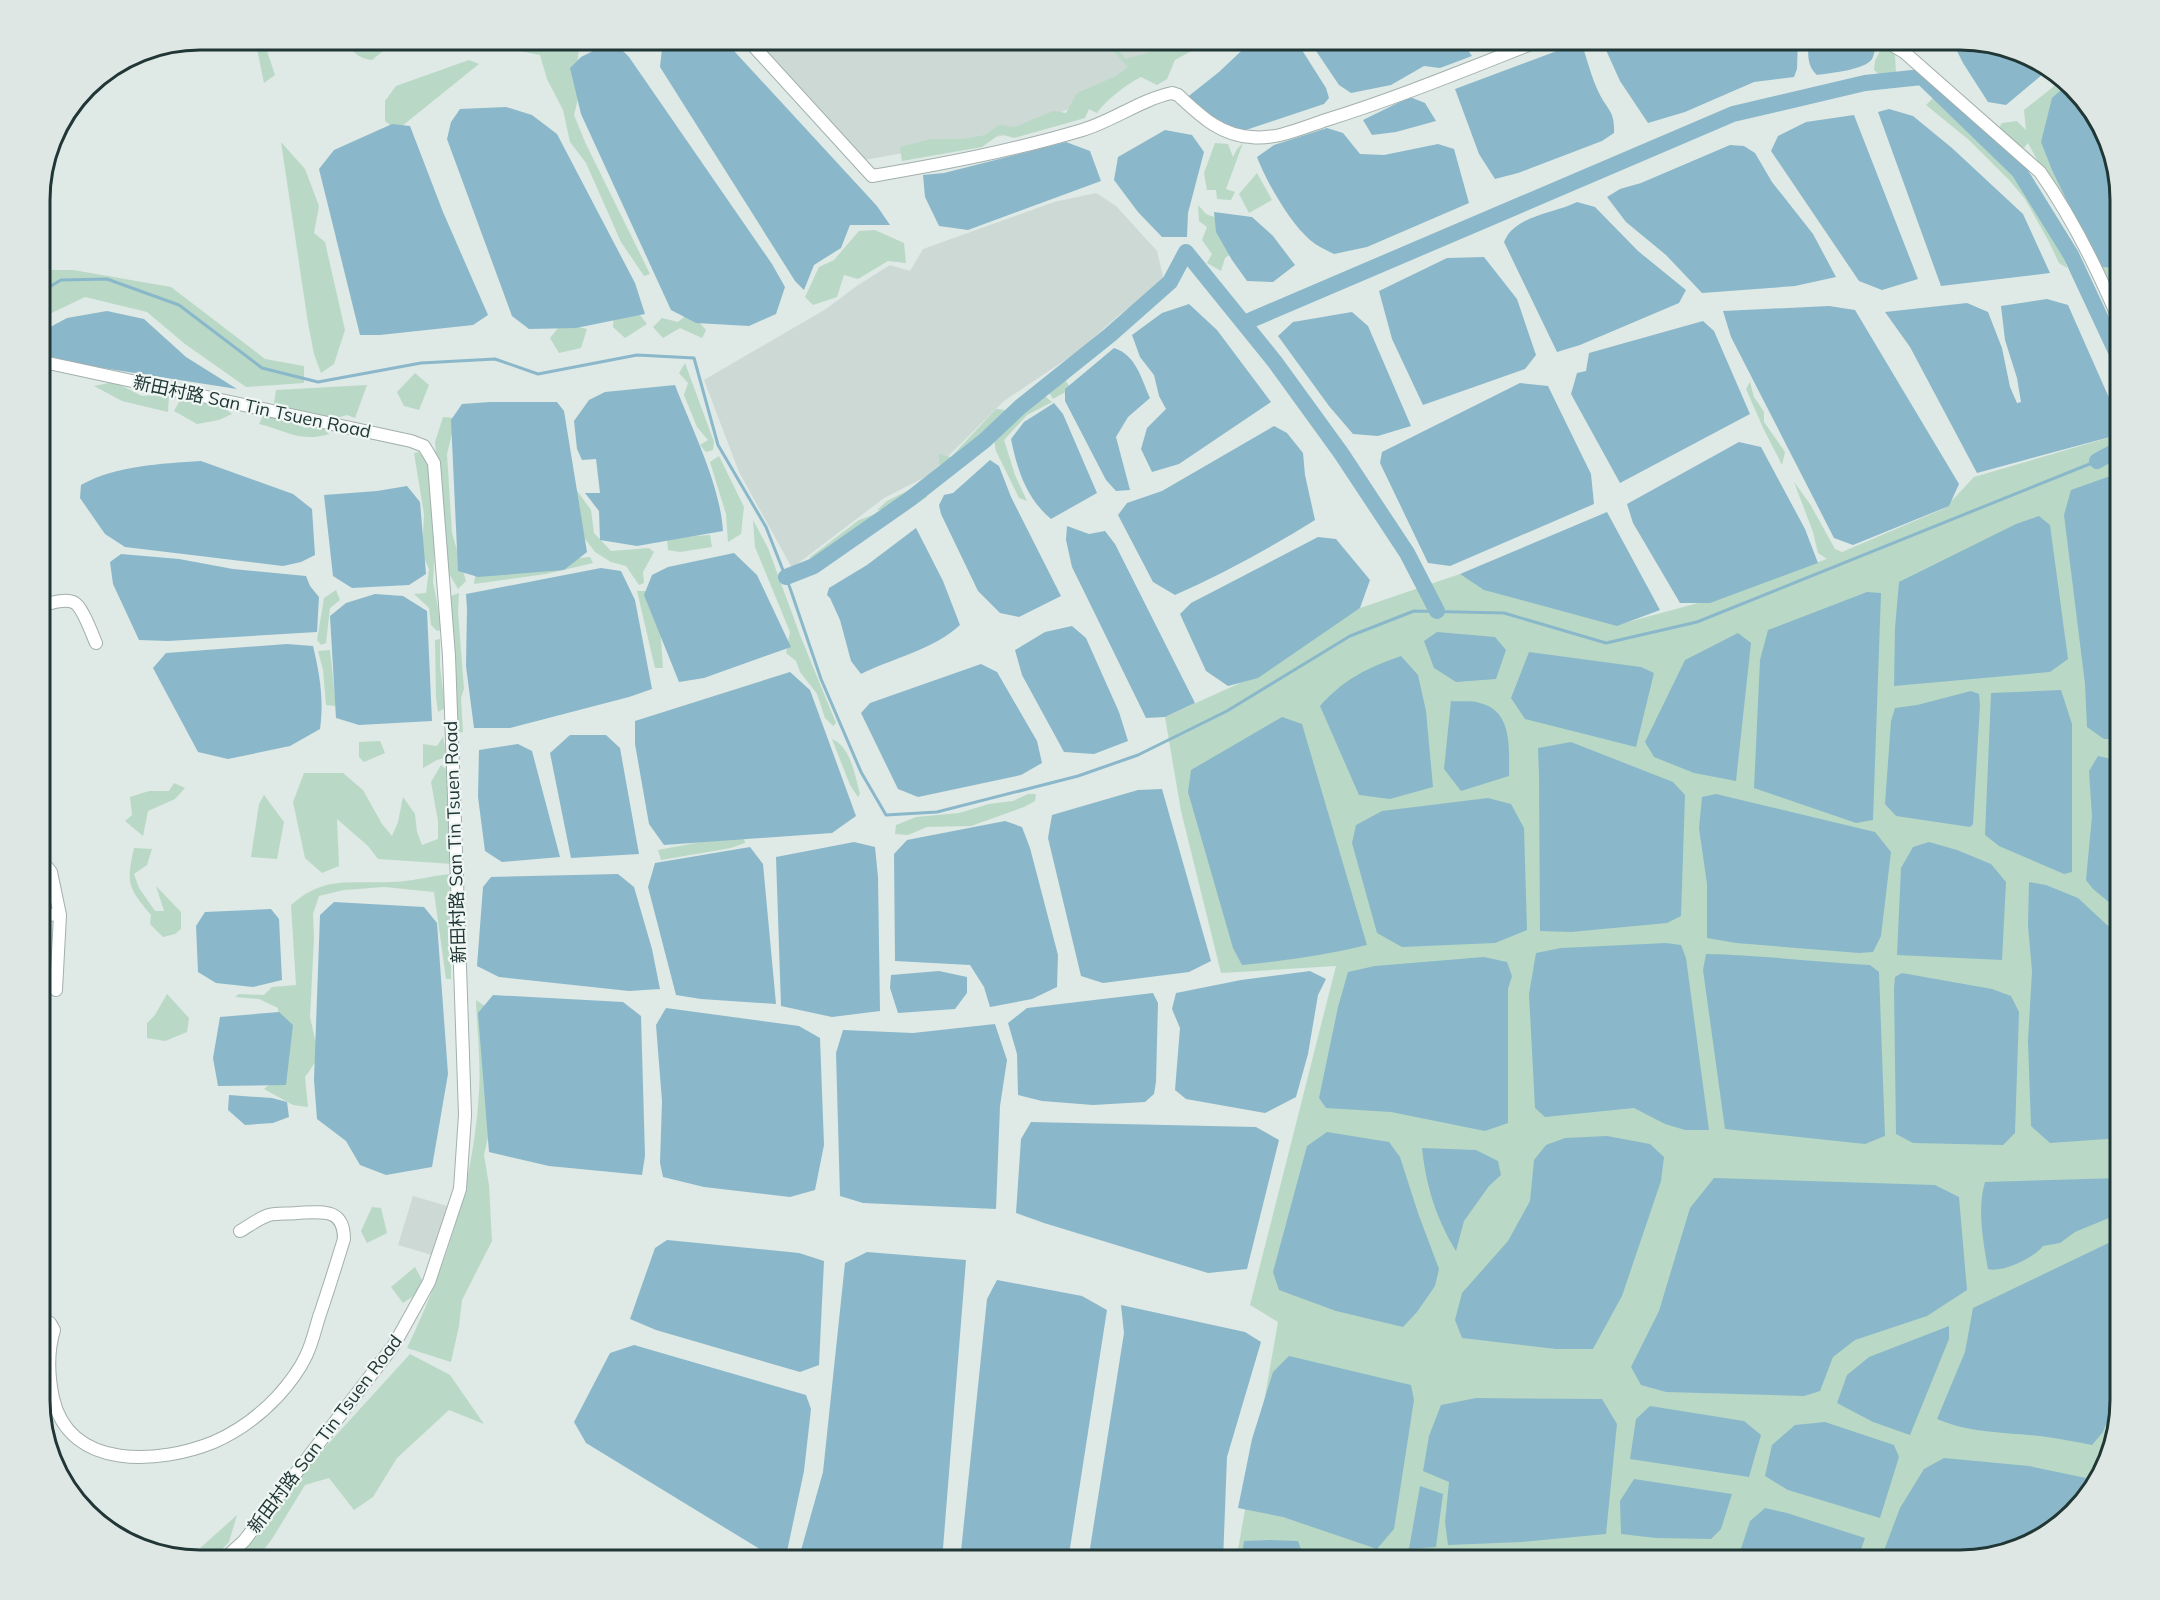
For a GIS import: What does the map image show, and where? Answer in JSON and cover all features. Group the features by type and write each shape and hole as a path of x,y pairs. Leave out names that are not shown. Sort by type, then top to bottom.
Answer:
{"street":[{"path":"756,49 872,176 957,161 1078,132 1102,123 1133,106 1173,93 1206,121 1225,131 1251,138 1286,133 1436,81 1518,49"},
{"path":"1899,49 2040,172 2054,192 2104,282 2110,297"},
{"name":"新田村路 San Tin Tsuen Road","path":"50,363 411,441 424,447 435,463 449,656 459,937 465,1115 460,1189 429,1282 394,1345 244,1540 234,1550"},
{"path":"50,604 75,602 96,643"},
{"path":"50,871 60,915 56,990"},
{"path":"50,915 60,915"},
{"path":"50,1383 54,1402 66,1425 84,1444 99,1452 116,1456 166,1455 215,1441 238,1429 258,1414 277,1397 307,1355 344,1239 344,1229 340,1220 323,1211 269,1215 240,1231"},
{"path":"50,1323 54,1330 50,1346"}],"shaded area":[{"path":"759,49 1169,49 1104,93 1012,134 864,160"},
{"path":"1096,193 1116,206 1157,251 1164,281 1118,316 1077,352 1004,401 929,475 884,498 792,568 739,472 704,380 826,309 890,265 910,271 923,249 1054,202"},
{"path":"413,1196 447,1206 432,1255 398,1245"}],"green space":[{"path":"257,49 266,49 275,75 264,83"},
{"path":"386,49 372,60 359,56 352,50"},
{"path":"579,49 576,73 582,83 574,115 650,274 644,276 621,242 586,163 570,142 563,110 547,79 540,55 515,50"},
{"path":"1111,49 1118,49 1125,59 1148,53 1154,49 1195,49 1175,60 1167,79 1157,85 1141,77 1117,93 1097,113 1089,109 1085,118 1014,138 1000,134 982,147 902,161 900,147 931,139 963,139 985,135 999,125 1015,127 1053,111 1066,113 1077,93 1116,76 1128,67"},
{"path":"1881,49 1896,49 1896,74 1880,75 1874,70 1875,61"},
{"path":"469,60 479,64 397,130 385,121 385,101 396,86"},
{"path":"2056,84 2085,116 2099,142 2109,180 2110,308 2060,202 2028,143 2024,148 2009,139 1999,128 2002,123 2017,121 2026,130 2024,110"},
{"path":"1933,98 1950,115 2003,150 2018,176 2046,204 2047,226 2067,268 2059,263 2025,199 2010,181 1969,140 1926,105"},
{"path":"281,142 305,169 319,206 314,233 325,242 345,330 334,364 321,373 314,354 308,323"},
{"path":"1215,143 1228,144 1233,157 1243,143 1226,189 1235,192 1231,200 1217,199 1216,190 1207,190 1204,173"},
{"path":"1257,173 1272,200 1249,213 1239,194"},
{"path":"1198,205 1206,214 1233,224 1236,250 1225,258 1221,271 1207,263 1212,254 1202,240 1207,227 1199,221"},
{"path":"875,230 904,243 906,263 888,261 858,279 844,275 837,297 813,305 805,297 819,267 834,260 859,231"},
{"path":"50,270 73,270 171,287 265,359 304,366 304,383 246,387 185,344 147,312 85,297 50,314"},
{"path":"633,306 647,324 625,338 613,327 614,314"},
{"path":"690,312 706,330 702,338 680,328 663,338 653,327 662,318 678,322"},
{"path":"562,323 587,329 581,348 559,353 550,338"},
{"path":"1071,361 1080,366 1066,381 1071,389 1053,399 1043,383"},
{"path":"685,363 714,442 713,450 706,452 700,445 708,440 697,427 684,395 688,383 679,373"},
{"path":"415,373 429,385 419,410 404,406 397,392"},
{"path":"114,382 142,396 169,394 168,412 122,401 94,386"},
{"path":"1750,382 1754,397 1764,412 1764,422 1785,452 1782,465 1746,389"},
{"path":"367,385 355,418 347,415 326,421 273,410 276,390"},
{"path":"1037,389 1052,402 1027,415 1004,440 1015,475 1027,501 1019,498 996,451 994,441 999,438 999,432 1013,423 1026,397"},
{"path":"183,395 202,404 217,401 232,414 219,420 197,424 174,411"},
{"path":"996,409 1005,410 998,422 951,463 944,478 933,473 940,465 938,454 951,457"},
{"path":"265,411 305,428 316,422 329,434 310,437 293,435 259,424"},
{"path":"443,417 456,418 447,454 452,533 466,581 458,589 445,567 435,442"},
{"path":"2110,437 2110,1410 2103,1449 2085,1484 2059,1513 2027,1535 1990,1548 1970,1550 1238,1550 1278,1322 1250,1305 1336,966 1221,973 1181,811 1165,717 1240,683 1360,608 1460,574 1489,591 1617,625 1698,603 1827,559 1818,553 1813,532 1794,482 1810,504 1835,549 1842,552 1945,508 1974,477"},
{"path":"419,452 430,466 435,542 433,582 442,630 437,631 431,625 429,608 414,594 426,593 429,569 422,554 424,514 414,453"},
{"path":"719,456 744,507 741,534 728,542 726,514 710,462"},
{"path":"925,482 927,497 896,517 886,509 877,510 887,501"},
{"path":"575,488 591,510 594,533 611,551 649,548 654,552 643,572 644,583 639,585 626,566 611,562 595,552 576,527"},
{"path":"878,513 822,555 809,558 859,520"},
{"path":"753,520 768,548 836,723 833,726 825,718 817,694 800,672 796,661 786,653 790,632 755,547"},
{"path":"710,535 712,547 680,552 668,550 667,538"},
{"path":"590,557 593,563 546,574 474,584 476,568"},
{"path":"336,590 340,600 330,608 326,643 321,645 317,640 324,598"},
{"path":"637,591 651,591 660,625 663,668 655,668"},
{"path":"459,593 458,612 464,689 461,698 463,732 455,733 448,597"},
{"path":"440,639 440,666 445,708 438,712 435,640"},
{"path":"330,650 336,706 326,705 323,670 318,651"},
{"path":"443,737 447,757 423,768 423,744 437,746"},
{"path":"832,739 844,748 848,755 860,794 858,797 850,785"},
{"path":"380,741 385,753 364,762 359,757 359,742"},
{"path":"441,765 448,771 453,864 378,859 368,846 337,819 339,866 322,873 305,858 293,802 304,773 343,773 363,790 382,824 392,836 398,822 403,797 415,814 417,832 422,845 438,839 438,821 431,782"},
{"path":"174,783 185,788 175,799 148,811 143,836 125,821 132,815 130,797 149,791 169,791"},
{"path":"1028,794 1036,794 1035,801 971,826 927,827 908,835 895,834 896,825 916,817 959,813 989,804 1013,801"},
{"path":"264,795 284,822 277,859 251,857 259,804"},
{"path":"743,834 745,843 731,848 661,860 658,850"},
{"path":"134,848 152,849 147,865 134,874 139,888 155,911 164,911 156,886 181,912 181,929 175,934 163,937 150,924 151,915 133,891 130,870"},
{"path":"450,874 451,979 446,979 434,892 384,887 344,890 319,896 313,914 310,1017 319,1057 305,1077 308,1107 293,1105 264,1089 279,1077 278,1008 259,999 235,997 239,994 264,995 272,987 296,985 291,905 303,895 327,885 350,882 398,882"},
{"path":"167,994 189,1018 187,1032 165,1041 147,1038 147,1023 155,1015"},
{"path":"476,1000 494,1012 498,1093 484,1155 489,1185 492,1241 462,1300 451,1362 407,1348 446,1255 471,1159 479,1081"},
{"path":"372,1207 381,1208 387,1233 367,1243 361,1231"},
{"path":"415,1267 423,1282 415,1295 403,1303 391,1287"},
{"path":"410,1354 450,1375 484,1424 449,1410 397,1458 373,1497 354,1510 329,1478 305,1485 264,1550 243,1550 308,1466"},
{"path":"237,1515 229,1542 221,1550 198,1550"}],"water":[{"path":"597,49 621,49 629,57 772,264 785,287 776,314 749,326 696,323 671,310 581,114 570,68 581,57"},
{"path":"662,49 732,49 877,206 890,225 850,225 841,248 814,265 804,290 795,281 660,67"},
{"path":"1243,49 1301,49 1326,88 1329,98 1324,104 1240,132 1197,119 1185,99"},
{"path":"1315,49 1467,49 1472,56 1440,68 1424,66 1391,85 1351,93 1339,85"},
{"path":"1562,49 1583,49 1596,87 1612,115 1614,133 1602,141 1518,173 1495,179 1479,154 1455,89"},
{"path":"1606,49 1798,49 1797,69 1794,77 1754,82 1685,112 1648,123 1620,81"},
{"path":"1808,49 1874,49 1872,59 1862,66 1817,75 1809,63"},
{"path":"1956,49 2009,57 2042,75 2006,105 1988,102"},
{"path":"2062,90 2085,116 2099,142 2109,180 2110,268 2099,267 2052,170 2041,142 2052,98"},
{"path":"1410,97 1425,103 1436,121 1396,132 1372,135 1363,120"},
{"path":"506,107 532,115 557,134 635,283 645,314 576,328 529,329 512,316 447,139 451,122 460,109"},
{"path":"1889,109 1913,116 1952,148 2023,214 2050,273 1941,286 1878,112"},
{"path":"1854,115 1918,279 1882,290 1859,281 1771,151 1778,136 1806,122"},
{"path":"392,124 410,126 443,212 488,315 473,325 360,335 319,169 334,150"},
{"path":"1327,128 1343,133 1360,154 1384,155 1438,144 1454,149 1469,203 1367,247 1334,254 1302,233 1272,189 1257,157 1274,145"},
{"path":"1165,130 1192,135 1204,152 1188,213 1187,237 1162,237 1138,212 1114,180 1118,157"},
{"path":"1066,142 1090,151 1101,181 968,230 939,226 925,197 923,175 944,173"},
{"path":"1730,145 1744,146 1755,153 1772,182 1813,234 1836,277 1795,286 1702,293 1666,255 1626,222 1607,197 1620,189 1641,183"},
{"path":"1577,202 1595,207 1638,251 1686,290 1679,303 1580,345 1557,352 1504,242 1511,231 1527,220"},
{"path":"1214,212 1252,217 1273,236 1295,265 1273,282 1247,281 1216,232"},
{"path":"1484,257 1517,299 1536,355 1525,369 1423,405 1392,339 1379,291 1447,258"},
{"path":"2047,299 2068,305 2110,400 2110,437 1977,473 1910,347 1885,312 1967,303 1988,312 2002,348 2010,387 2017,403 2021,402 2017,378 2005,340 2001,306"},
{"path":"1189,304 1217,330 1271,402 1179,464 1152,472 1141,449 1147,428 1166,409 1159,396 1154,375 1140,357 1132,335 1162,313"},
{"path":"1829,306 1855,310 1959,484 1949,506 1853,545 1834,538 1731,337 1723,311"},
{"path":"107,311 144,319 186,357 237,389 50,360 50,327 67,318"},
{"path":"1352,312 1368,326 1411,426 1378,436 1353,434 1329,406 1278,336 1293,322"},
{"path":"1703,321 1714,331 1750,414 1620,483 1571,394 1577,373 1586,371 1589,353"},
{"path":"1114,348 1128,356 1133,362 1150,398 1128,417 1116,437 1130,490 1116,491 1106,480 1065,401 1065,389"},
{"path":"1520,383 1548,386 1591,474 1594,504 1450,566 1428,563 1380,463 1382,452"},
{"path":"675,385 711,476 721,513 723,531 637,546 600,540 599,511 585,493 600,493 596,459 582,460 577,449 574,421 589,400 605,392"},
{"path":"557,402 564,411 587,552 564,570 478,577 458,571 451,420 462,404"},
{"path":"1054,403 1063,414 1097,493 1051,519 1035,502 1024,482 1011,439 1024,422"},
{"path":"1274,426 1287,433 1303,453 1305,475 1315,520 1246,560 1175,595 1153,582 1118,515 1127,503 1162,491"},
{"path":"1739,442 1761,447 1805,529 1818,563 1710,603 1680,603 1633,523 1627,504"},
{"path":"990,460 999,466 1011,497 1061,596 1019,617 1000,613 978,591 941,514 939,505 944,495 953,493"},
{"path":"201,461 293,494 312,509 315,555 301,562 283,566 125,547 105,534 80,498 81,485 109,473 139,467"},
{"path":"2110,476 2110,739 2104,739 2087,727 2085,684 2064,515 2071,490"},
{"path":"407,486 420,502 426,574 409,585 352,588 333,576 324,495"},
{"path":"1607,512 1660,610 1617,626 1484,590 1460,574"},
{"path":"2039,516 2050,525 2068,659 2050,672 1894,686 1899,582 2016,524"},
{"path":"1067,526 1089,534 1105,531 1115,544 1195,703 1165,717 1146,718 1072,567 1066,540"},
{"path":"916,528 943,581 960,625 926,647 861,674 851,661 840,620 827,595 829,588 867,565"},
{"path":"1318,537 1336,539 1370,580 1360,608 1258,678 1228,686 1206,671 1180,614 1191,603"},
{"path":"734,553 757,575 791,647 704,678 679,682 644,595 652,575 668,567"},
{"path":"121,554 179,559 233,569 306,576 310,586 319,597 317,632 168,641 139,640 113,584 110,562"},
{"path":"601,568 621,571 635,600 652,689 510,728 474,728 466,666 466,594"},
{"path":"1867,592 1881,593 1873,820 1856,823 1754,788 1760,660 1768,630"},
{"path":"375,594 403,596 427,611 432,721 359,725 336,718 330,616 346,603"},
{"path":"1072,626 1086,638 1119,712 1128,741 1094,754 1064,752 1022,675 1015,650 1045,632"},
{"path":"1437,632 1495,637 1506,650 1496,679 1456,682 1434,668 1424,641"},
{"path":"1738,633 1751,643 1736,781 1694,773 1654,757 1645,742 1685,660"},
{"path":"287,644 313,646 321,688 320,729 290,746 228,759 198,752 153,668 166,653"},
{"path":"1529,652 1641,667 1654,673 1636,747 1525,719 1511,698"},
{"path":"1401,656 1418,675 1426,711 1433,787 1390,799 1359,795 1320,706 1347,681 1377,665"},
{"path":"981,664 997,672 1037,741 1042,763 1021,775 918,797 898,789 861,713 870,703"},
{"path":"790,672 810,690 856,816 832,833 664,845 649,824 635,744 635,721"},
{"path":"2061,690 2072,724 2072,872 2064,874 1999,846 1985,835 1991,693"},
{"path":"1971,691 1979,694 1980,705 1973,824 1970,827 1896,816 1885,804 1891,721 1895,708 1917,705"},
{"path":"1451,701 1480,703 1491,707 1498,714 1504,722 1509,743 1509,776 1461,791 1444,769"},
{"path":"1282,717 1302,724 1367,945 1305,957 1242,965 1233,948 1188,792 1191,770"},
{"path":"570,735 606,735 620,748 639,854 571,858 550,753"},
{"path":"1571,742 1673,782 1685,795 1681,916 1667,923 1571,932 1540,931 1538,748"},
{"path":"518,744 532,751 560,857 502,862 485,851 478,797 479,750"},
{"path":"2098,756 2110,759 2110,903 2086,880 2092,816 2089,771"},
{"path":"1162,789 1211,961 1189,972 1103,983 1081,976 1048,838 1052,815 1138,790"},
{"path":"1716,794 1875,832 1891,852 1881,936 1873,952 1859,953 1736,943 1707,938 1707,884 1699,828 1702,797"},
{"path":"1488,798 1511,804 1524,828 1527,930 1495,943 1402,947 1377,933 1352,843 1356,825 1382,811"},
{"path":"1005,821 1022,827 1030,848 1058,955 1057,987 1032,999 990,1007 984,987 970,965 895,961 894,854 907,840"},
{"path":"854,842 875,847 878,877 880,1011 832,1017 781,1006 776,857"},
{"path":"1929,842 1957,850 1991,864 2006,882 2002,960 1897,955 1901,868 1913,847"},
{"path":"750,847 763,864 776,1004 676,995 648,887 655,863"},
{"path":"618,874 634,887 652,949 660,989 629,991 499,977 477,966 483,887 491,877"},
{"path":"2029,882 2046,885 2078,898 2110,928 2110,1139 2050,1143 2031,1126 2028,1041 2032,971 2028,926"},
{"path":"334,902 424,907 437,923 448,1074 432,1167 386,1175 360,1165 346,1141 317,1119 314,1080 320,915"},
{"path":"271,909 279,919 282,980 253,987 216,983 198,972 196,926 205,912"},
{"path":"1666,943 1681,945 1686,958 1709,1130 1685,1130 1665,1124 1634,1108 1545,1117 1535,1108 1529,994 1536,953 1561,948"},
{"path":"1706,954 1870,965 1879,972 1885,1136 1865,1144 1725,1129 1703,970"},
{"path":"1484,957 1507,962 1512,976 1508,989 1508,1123 1485,1131 1391,1112 1326,1108 1319,1098 1338,1007 1348,972 1375,966"},
{"path":"939,971 967,977 967,993 955,1009 898,1013 890,988 891,975"},
{"path":"1310,971 1326,979 1318,995 1308,1054 1296,1097 1265,1113 1186,1099 1175,1090 1180,1028 1172,1009 1176,993 1241,980"},
{"path":"1902,973 1992,989 2011,996 2019,1012 2015,1133 2003,1145 1913,1143 1896,1134 1894,989 1895,977"},
{"path":"1153,993 1158,1003 1156,1082 1154,1094 1145,1102 1093,1105 1042,1101 1018,1095 1017,1054 1008,1023 1027,1008"},
{"path":"493,995 623,1002 641,1016 645,1156 642,1175 549,1166 489,1152 478,1013"},
{"path":"666,1008 799,1026 820,1038 824,1145 815,1190 790,1197 704,1187 663,1177 660,1163 662,1101 656,1025"},
{"path":"279,1012 293,1025 286,1085 218,1086 213,1058 220,1017"},
{"path":"995,1024 1007,1060 1000,1106 996,1209 863,1203 840,1196 836,1053 843,1030 913,1033"},
{"path":"229,1095 272,1098 287,1102 289,1117 273,1123 245,1125 228,1110"},
{"path":"1031,1122 1256,1127 1279,1140 1247,1269 1208,1273 1016,1213 1021,1139"},
{"path":"1327,1132 1389,1142 1400,1157 1439,1269 1435,1286 1417,1312 1403,1327 1336,1311 1279,1290 1273,1272 1307,1146"},
{"path":"1607,1136 1650,1144 1664,1157 1661,1181 1622,1296 1593,1349 1556,1349 1462,1338 1455,1320 1462,1293 1508,1241 1530,1201 1534,1160 1546,1145 1565,1138"},
{"path":"1422,1148 1476,1150 1498,1161 1501,1175 1489,1186 1464,1221 1456,1251 1433,1201"},
{"path":"1714,1178 1935,1185 1959,1197 1967,1290 1927,1316 1855,1340 1833,1357 1820,1391 1804,1396 1666,1392 1641,1385 1631,1367 1659,1311 1690,1208"},
{"path":"2110,1178 2110,1218 2075,1232 2060,1243 2043,1246 2039,1251 2017,1264 2001,1269 1988,1269 1981,1214 1985,1182"},
{"path":"667,1240 799,1253 824,1261 819,1365 800,1372 656,1330 630,1319 655,1248"},
{"path":"2110,1242 2110,1410 2103,1432 2092,1445 2047,1437 1977,1430 1937,1419 1965,1352 1973,1308"},
{"path":"867,1252 966,1260 943,1550 801,1550 823,1472 845,1263"},
{"path":"997,1280 1082,1296 1107,1310 1070,1550 961,1550 987,1299"},
{"path":"1121,1305 1245,1332 1261,1342 1227,1457 1223,1550 1090,1550 1124,1333"},
{"path":"1949,1326 1949,1339 1910,1435 1873,1422 1837,1403 1847,1375 1869,1357"},
{"path":"634,1345 806,1395 811,1409 804,1471 787,1550 761,1550 586,1443 574,1422 610,1353"},
{"path":"1289,1356 1411,1385 1414,1400 1394,1529 1377,1549 1283,1517 1238,1508 1252,1439 1273,1372"},
{"path":"1476,1398 1602,1399 1617,1424 1606,1534 1522,1542 1448,1545 1445,1522 1449,1482 1423,1471 1429,1436 1441,1405"},
{"path":"1650,1406 1744,1421 1761,1435 1749,1477 1630,1459 1636,1419"},
{"path":"1825,1422 1894,1445 1899,1457 1880,1518 1788,1490 1765,1476 1772,1445 1795,1425"},
{"path":"1944,1458 2029,1466 2087,1480 2059,1513 2044,1525 2009,1543 1970,1550 1884,1550 1900,1508 1924,1469"},
{"path":"1634,1479 1732,1494 1721,1529 1711,1539 1656,1538 1621,1534 1620,1501"},
{"path":"1420,1486 1443,1494 1436,1547 1409,1549"},
{"path":"1765,1508 1865,1538 1861,1550 1741,1550 1750,1521"},
{"path":"1244,1541 1298,1541 1301,1550 1243,1550"}],"waterway":[{"path":"1244,323 1733,114 1865,83 1922,77 2019,171 2071,255 2110,338"},
{"path":"786,577 814,566 910,499 984,441 1020,407 1110,335 1170,282 1186,252 1275,362 1341,453 1407,553 1437,611"},
{"path":"50,286 61,280 107,279 179,305 262,368 318,382 421,363 495,359 538,374 637,355 694,358 718,445 766,527 790,588 821,679 861,772 886,815 937,812 1078,776 1138,755 1227,711 1350,636 1414,611 1504,613 1606,643 1697,622 2097,461 2110,460"},
{"path":"2097,461 2110,454"}]}
